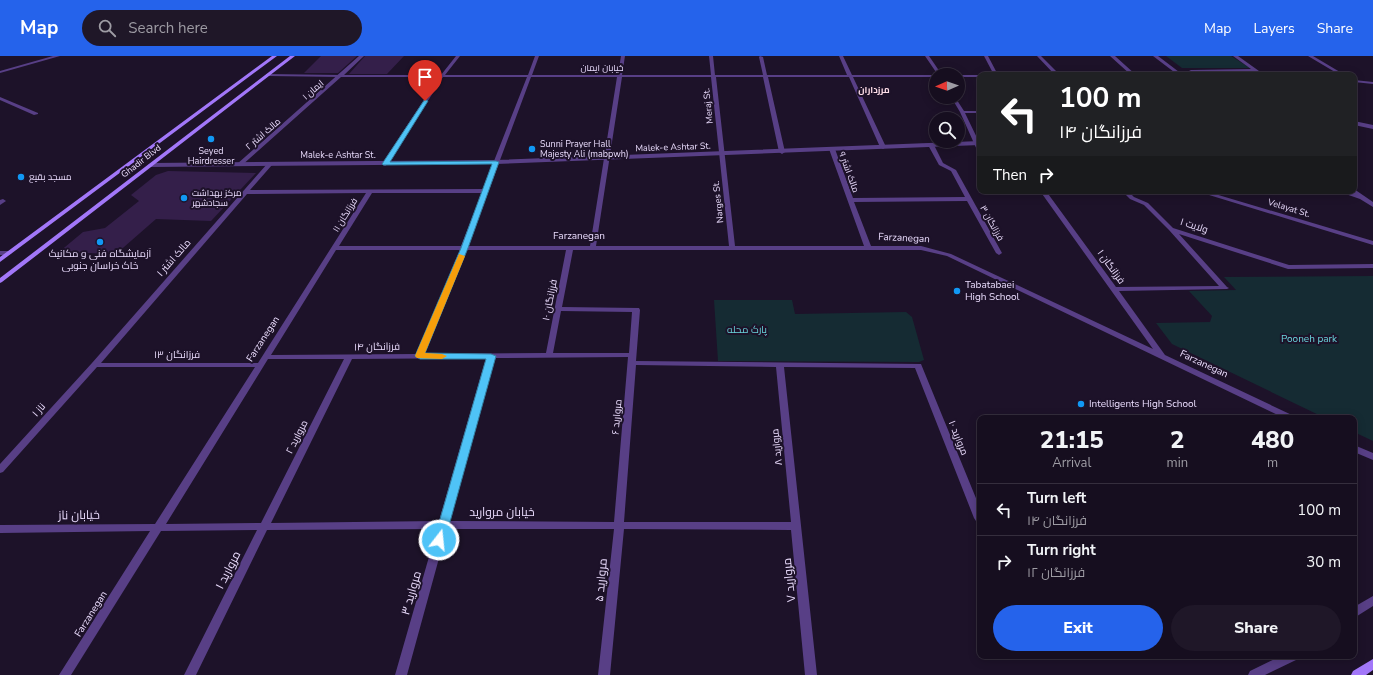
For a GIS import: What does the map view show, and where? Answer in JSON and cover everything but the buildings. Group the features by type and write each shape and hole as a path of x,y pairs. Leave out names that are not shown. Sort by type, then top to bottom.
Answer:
{"main road":[{"name":"Ghadir Blvd","path":"0,260 275,56"},
{"name":"Ghadir Blvd","path":"0,281 293,56"},
{"path":"129,164 151,164"},
{"path":"1357,675 1373,664"}],"street":[{"path":"0,72 58,56"},
{"name":"ایمان ۱","path":"296,116 362,56"},
{"path":"385,164 442,76 458,56"},
{"path":"420,356 464,248 529,76 538,56"},
{"path":"594,248 623,56"},
{"name":"Meraj St.","path":"711,56 722,154"},
{"path":"841,56 884,147"},
{"path":"927,56 935,68"},
{"path":"986,56 994,72"},
{"path":"1039,56 1055,72"},
{"path":"1112,56 1131,72"},
{"path":"1155,56 1176,72"},
{"path":"1235,56 1259,72"},
{"path":"1310,56 1338,72"},
{"path":"761,57 782,152"},
{"path":"1191,70 1256,70"},
{"name":"خیابان ایمان","path":"268,75 929,76"},
{"path":"965,76 977,76"},
{"path":"1357,81 1373,83"},
{"path":"0,98 36,114"},
{"path":"957,104 962,112"},
{"path":"965,112 977,112"},
{"name":"مالک اشتر ۲","path":"239,165 296,116"},
{"path":"965,118 977,141"},
{"path":"1357,124 1373,127"},
{"name":"Malek-e Ashtar St.","path":"965,144 977,143"},
{"name":"Malek-e Ashtar St.","path":"151,164 269,165 496,162 608,159 929,145"},
{"name":"فرزانگان ۳","path":"932,148 941,164 953,170 968,200 999,253"},
{"name":"مالک اشتر ۹","path":"832,150 868,247"},
{"name":"Narges St.","path":"722,154 732,247"},
{"name":"مالک اشتر ۱","path":"94,365 269,165"},
{"path":"245,192 485,191"},
{"name":"فرزانگان ۱۱","path":"334,248 370,192"},
{"name":"فرزانگان ۱","path":"1045,194 1162,356"},
{"path":"1128,194 1132,198 1146,204 1171,229"},
{"name":"Velayat St.","path":"1210,194 1373,243"},
{"path":"1350,194 1363,198"},
{"path":"1357,194 1373,205"},
{"path":"850,200 968,200"},
{"name":"ولایت ۱","path":"1115,289 1225,288 1171,229"},
{"name":"ولایت ۱","path":"1171,229 1288,267 1373,266"},
{"name":"Farzanegan","path":"65,675 334,248 921,248 949,256 1285,415"},
{"name":"فرزانگان ۱۰","path":"549,356 570,248"},
{"path":"0,253 9,253"},
{"name":"مروارید ۶","path":"558,309 636,310 619,525"},
{"name":"مروارید ۳","path":"401,675 491,356"},
{"name":"فرزانگان ۱۴","path":"265,357 549,356 780,365 918,366"},
{"name":"مروارید ۲","path":"264,527 350,357"},
{"name":"فرزانگان ۱۳","path":"94,365 260,365"},
{"name":"ناز ۱","path":"0,470 94,365"},
{"name":"مروارید ۸","path":"780,365 796,526"},
{"name":"مروارید ۱۰","path":"918,366 977,513"},
{"path":"1357,449 1373,457"},
{"name":"خیابان مروارید","path":"159,527 444,525 796,526"},
{"name":"مروارید ۵","path":"604,675 619,525"},
{"name":"مروارید ۷","path":"796,526 811,675"},
{"name":"خیابان ناز","path":"0,529 159,527"},
{"name":"مروارید ۱","path":"190,675 264,527"},
{"path":"1357,611 1373,600"},
{"path":"1254,675 1286,659"}],"green space":[{"path":"1166,56 1231,56 1250,68 1182,68"},
{"name":"Pooneh park","path":"1373,276 1373,441 1357,433 1357,415 1319,415 1172,344 1156,323 1210,322 1212,316 1189,291 1236,290 1224,277"},
{"name":"پارک محله","path":"714,300 792,300 795,314 906,312 912,317 924,360 919,362 718,361"}],"slow traffic":[{"path":"442,356 420,356 461,256"}],"place":[{"name":"Seyed Hairdresser","path":"211,139"},
{"name":"Sunni Prayer Hall Majesty Ali (mabpwh)","path":"532,149"},
{"name":"مسجد بقیع","path":"21,177"},
{"name":"مرکز بهداشت سجادشهر","path":"184,198"},
{"name":"آزمایشگاه فنی و مکانیک خاک خراسان جنوبی","path":"100,242"},
{"name":"Tabatabaei High School","path":"957,291"},
{"name":"Intelligents High School","path":"1081,404"}],"district":[{"name":"مرزداران","path":"874,90"}],"route":[{"path":"425,101 385,164 496,162 464,248 420,356 491,356 439,540"}]}
